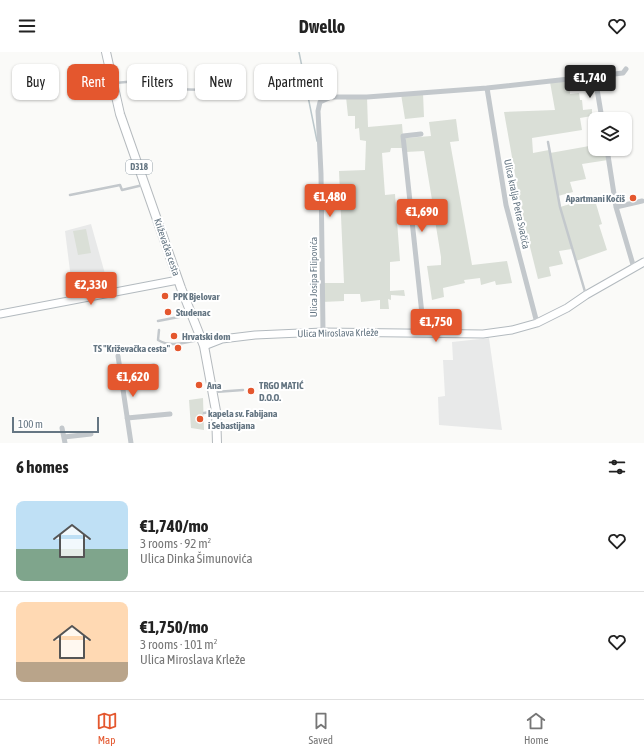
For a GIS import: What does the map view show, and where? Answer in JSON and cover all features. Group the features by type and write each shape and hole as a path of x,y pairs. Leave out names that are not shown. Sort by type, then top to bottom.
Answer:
{"main road":[{"name":"Križevačka cesta","path":"106,52 109,64"},
{"name":"Križevačka cesta","path":"117,100 120,114 178,280 203,343 216,411 217,443"},
{"name":"Ulica Miroslava Krleže","path":"203,343 255,335 323,332 483,334 512,330 537,323 567,308 586,295 644,262"},
{"path":"0,314 178,280"}],"street":[{"path":"486,88 595,77 622,73 626,69"},
{"path":"595,77 601,112"},
{"name":"Ulica Josipa Filipovića","path":"323,332 321,174 318,111 320,102 331,97 367,97 486,88"},
{"name":"Ulica kralja Petra Svačića","path":"486,88 506,205 537,323"},
{"path":"421,134 403,136 424,333"},
{"path":"608,156 616,207 634,268"},
{"path":"616,207 642,201"},
{"path":"118,356 131,443"},
{"path":"121,372 154,366"},
{"path":"127,418 170,414"},
{"path":"62,428 64,440 91,434"}],"lane":[{"path":"119,85 137,81 138,88 195,90"},
{"path":"548,142 560,207 586,295"},
{"path":"70,195 120,185 122,190 145,185"},
{"path":"158,322 192,315"},
{"path":"159,330 158,340 164,344 174,345 203,343"},
{"path":"212,392 243,390"},
{"path":"204,413 216,411"}],"shaded area":[{"path":"570,80 570,94 579,93 580,100 582,100 583,110 592,109 592,112 588,112 588,117 580,118 582,130 532,138 533,153 549,150 550,153 588,146 588,156 608,156 608,160 582,164 586,179 570,182 573,192 558,196 560,207 594,197 602,224 599,225 607,250 576,261 572,249 559,251 563,264 549,267 551,276 538,279 523,219 504,112 555,110 550,82"},
{"path":"423,93 424,117 405,119 401,94"},
{"path":"346,97 367,97 368,127 402,124 404,148 391,148 390,152 382,153 385,195 395,194 400,261 390,262 390,291 404,290 405,296 391,295 391,300 388,299 389,309 380,309 380,300 361,302 360,294 344,294 344,301 322,302 322,283 344,283 339,171 365,170 366,141 360,140 359,128 355,129 355,116 348,116"},
{"path":"456,119 459,141 450,142 472,265 507,261 512,283 496,285 495,281 481,285 480,278 464,280 465,283 443,288 444,297 432,300 427,266 441,265 434,214 414,216 412,202 432,200 424,151 406,152 406,138 431,136 429,122"},
{"path":"91,224 109,288 73,295 65,231"},
{"path":"86,229 91,253 78,255 73,231"},
{"path":"489,338 502,430 439,425 438,397 445,396 443,360 453,360 452,342"},
{"path":"203,398 204,430 191,428 189,400"}],"waterway":[{"path":"299,52 317,141"}],"place":[{"name":"Apartmani Kočiš","path":"633,198"},
{"name":"PPK Bjelovar","path":"165,296"},
{"name":"Studenac","path":"168,312"},
{"name":"Hrvatski dom","path":"174,336"},
{"name":"TS \"Križevačka cesta\"","path":"178,348"},
{"name":"Ana","path":"199,385"},
{"name":"TRGO MATIĆ D.O.O.","path":"251,391"},
{"name":"kapela sv. Fabijana i Sebastijana","path":"200,419"}]}
